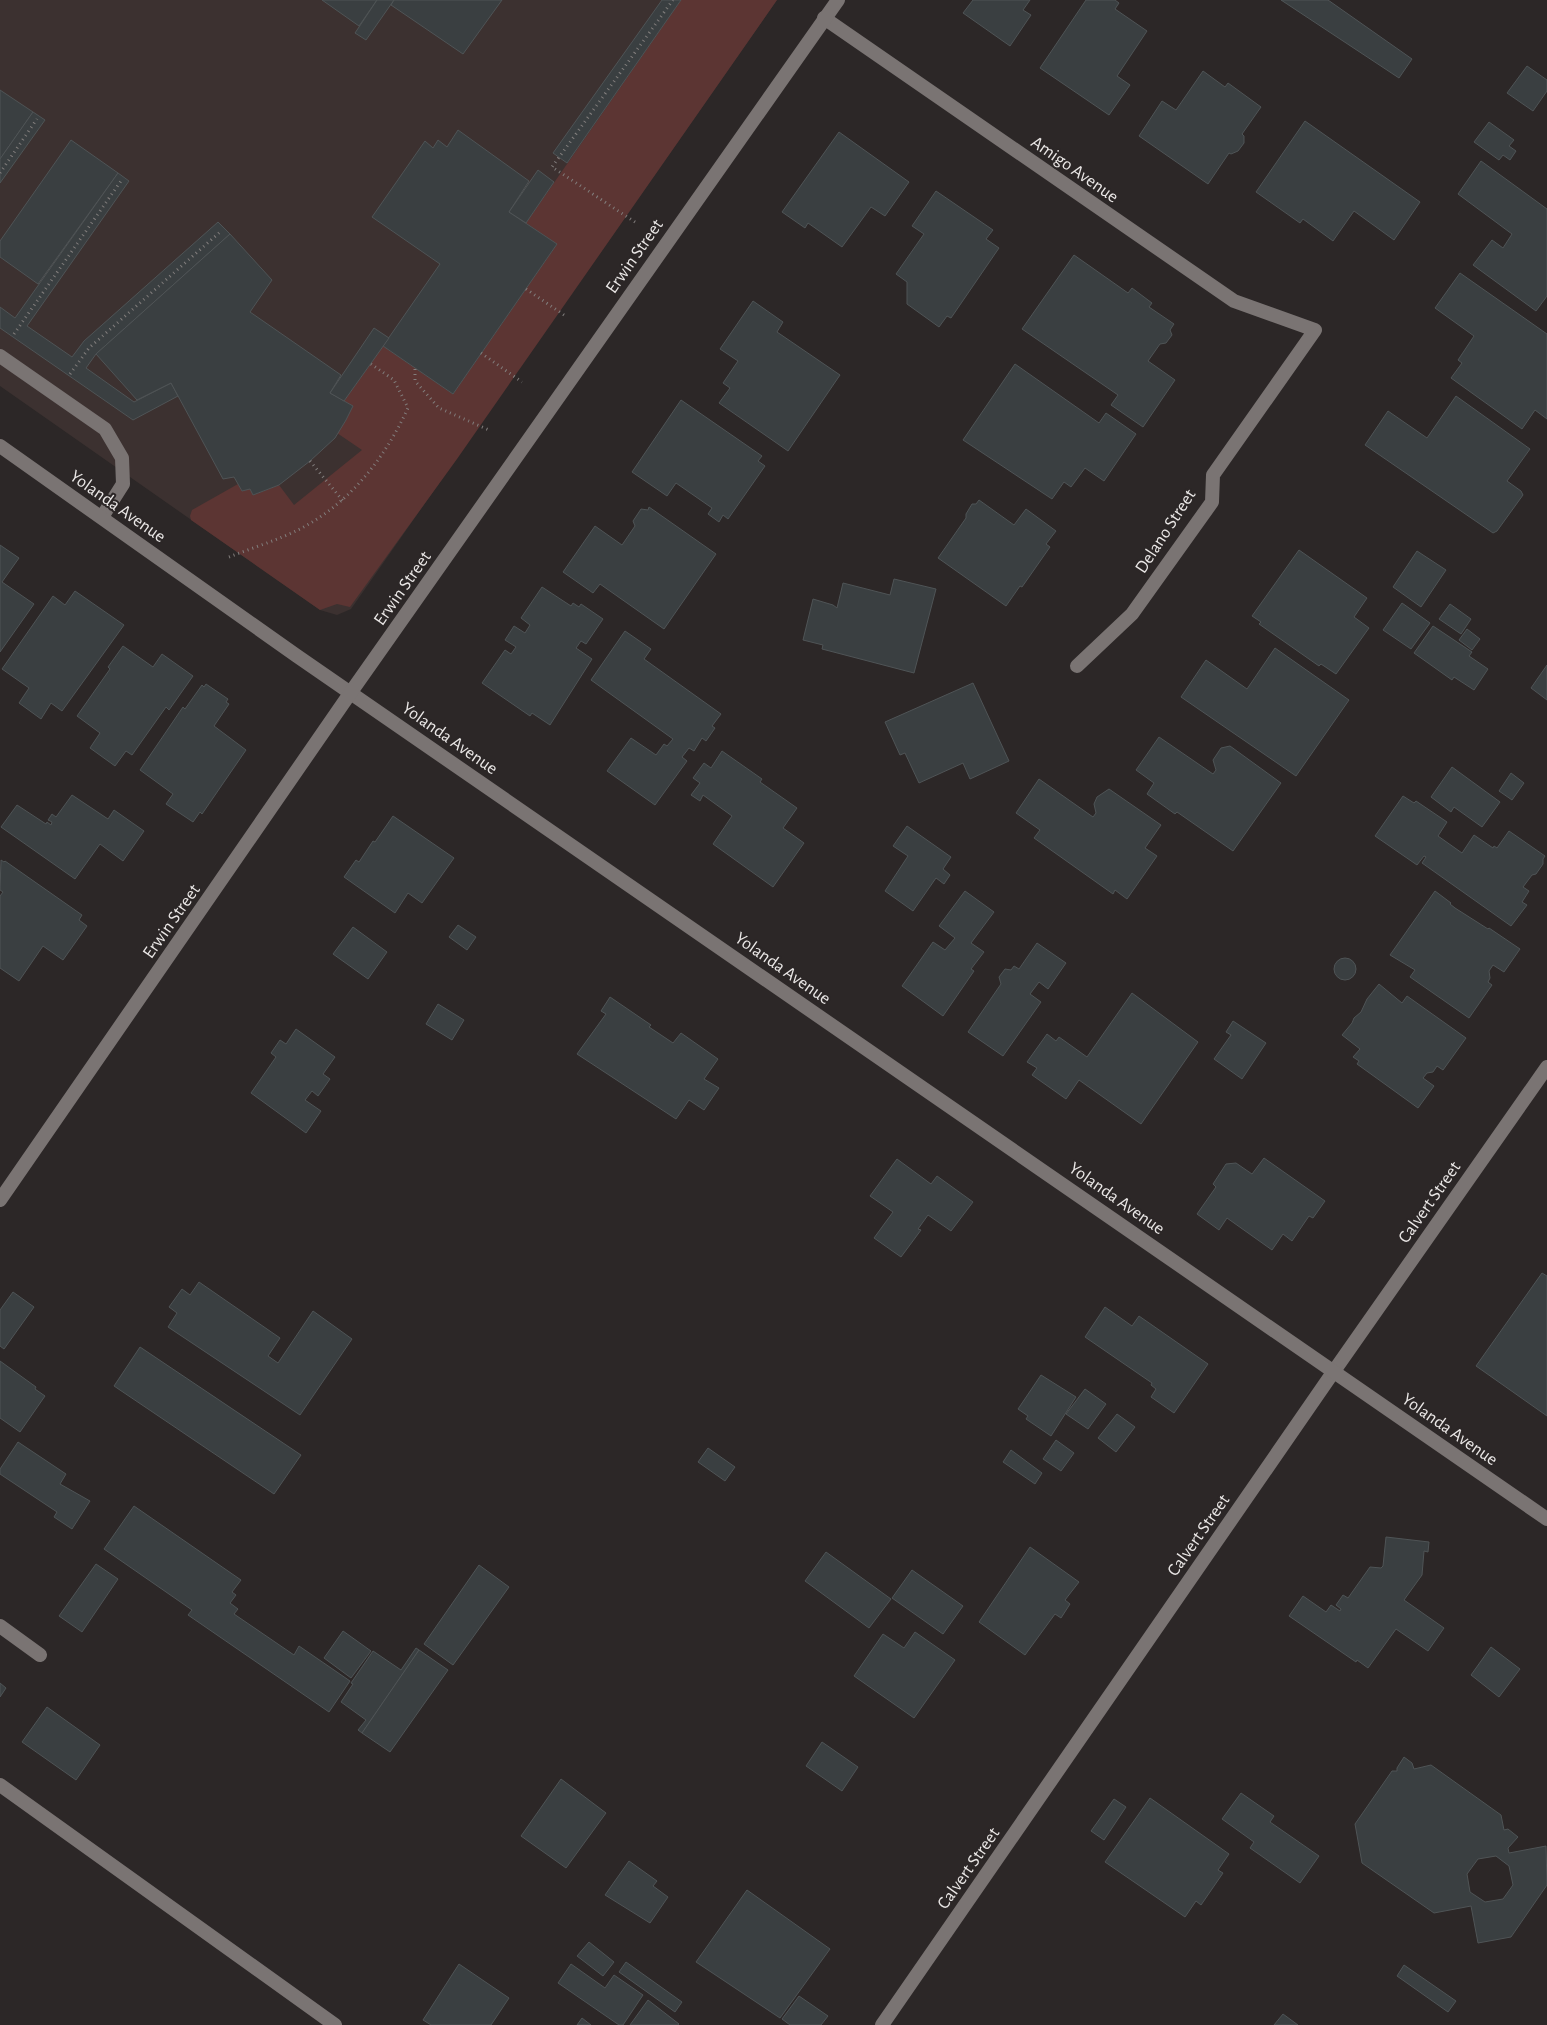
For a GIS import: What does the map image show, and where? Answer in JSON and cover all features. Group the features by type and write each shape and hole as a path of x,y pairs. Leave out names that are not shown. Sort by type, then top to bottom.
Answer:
{"street":[{"name":"Erwin Street","path":"0,1200 351,692 838,0"},
{"name":"Amigo Avenue","path":"824,18 1234,301 1315,330"},
{"name":"Delano Street","path":"1077,666 1132,614 1212,502 1213,475 1315,330"},
{"path":"0,356 105,429 122,458 123,484 102,517"},
{"name":"Yolanda Avenue","path":"0,446 351,692 1547,1519"},
{"name":"Calvert Street","path":"882,2025 1334,1371 1547,1067"},
{"path":"0,1626 40,1655"},
{"path":"0,1785 335,2025"}],"path":[{"path":"635,222 552,167 673,0"},
{"path":"0,173 37,119"},
{"path":"11,338 121,181"},
{"path":"55,395 89,348 220,232"},
{"path":"526,289 567,317"},
{"path":"480,353 522,382"},
{"path":"229,557 300,529 343,501 376,464 395,436 408,408 394,380 371,364"},
{"path":"415,369 415,381 439,408 489,430"},
{"path":"310,461 343,501"}],"shaded area":[{"path":"0,0 777,0 351,609 337,615 320,610 0,386"},
{"path":"681,0 777,0 457,459 350,607 337,604 320,610 191,520 192,510 238,484 242,491 250,489 253,495 279,485 294,505 362,450 337,433 346,420 352,406 344,401 383,346 453,394 557,244 526,223"}],"building":[{"path":"322,0 377,0 359,26"},
{"path":"377,0 394,0 366,40 355,33"},
{"path":"394,0 502,0 463,54 391,5"},
{"path":"662,0 681,0 567,163 553,153"},
{"path":"973,0 1030,0 1023,10 1031,15 1010,46 963,13"},
{"path":"1086,0 1115,0 1119,3 1115,9 1147,31 1117,76 1130,85 1109,115 1040,68"},
{"path":"1281,0 1328,0 1412,59 1399,78"},
{"path":"1527,66 1547,80 1547,91 1533,111 1507,93"},
{"path":"1203,71 1225,87 1228,83 1261,107 1242,134 1244,136 1244,143 1238,151 1229,153 1208,184 1139,136 1162,101 1176,110"},
{"path":"0,90 33,112 0,159"},
{"path":"33,112 45,120 0,183 0,159"},
{"path":"1305,121 1420,202 1394,240 1354,211 1333,241 1303,219 1300,223 1256,192"},
{"path":"1489,122 1514,140 1509,146 1516,151 1510,160 1503,155 1499,160 1474,142"},
{"path":"458,130 529,181 509,212 557,244 453,394 383,346 440,264 372,217 425,141 433,148 438,140 447,147"},
{"path":"839,132 909,182 885,216 871,207 842,247 808,223 805,228 782,212"},
{"path":"71,140 118,173 38,284 0,257 0,241"},
{"path":"1481,161 1547,209 1547,296 1536,311 1473,265 1492,240 1503,248 1512,234 1458,194"},
{"path":"538,170 554,182 526,223 509,212"},
{"path":"118,173 129,181 27,326 72,357 84,341 218,222 230,234 96,354 86,368 134,402 171,383 178,396 133,420 0,328 0,307 15,318"},
{"path":"936,191 993,230 986,239 999,248 951,318 947,316 939,327 907,304 907,282 896,274 924,234 912,226"},
{"path":"230,234 272,280 250,312 341,375 330,393 353,406 335,438 310,461 279,485 253,495 250,489 242,491 234,477 223,479 171,383 137,400 96,354"},
{"path":"1074,255 1128,293 1132,288 1152,303 1149,307 1174,324 1170,330 1172,335 1166,343 1160,344 1148,361 1175,380 1143,427 1111,405 1118,395 1022,329"},
{"path":"1460,273 1547,334 1547,419 1535,410 1522,429 1451,378 1462,363 1458,360 1474,336 1435,308"},
{"path":"753,301 783,322 777,332 840,375 788,451 719,403 730,388 723,383 738,361 720,349"},
{"path":"374,328 389,338 344,401 330,393"},
{"path":"1015,364 1099,423 1106,413 1136,434 1104,481 1085,468 1071,487 1064,482 1052,499 963,440"},
{"path":"1456,396 1530,449 1507,481 1521,491 1523,495 1497,531 1493,533 1365,445 1388,411 1427,438"},
{"path":"681,400 762,456 758,461 765,466 728,519 723,515 719,522 708,514 712,508 676,483 667,496 632,472"},
{"path":"979,500 1014,525 1026,509 1056,531 1046,544 1050,547 1006,606 938,558 966,518 966,514 972,504 976,504"},
{"path":"649,507 716,554 664,629 600,584 593,593 563,572 595,526 622,545 635,526 633,521 641,509 648,510"},
{"path":"0,545 19,558 2,582 34,604 0,652"},
{"path":"1299,550 1367,598 1354,617 1369,628 1336,674 1321,664 1319,666 1259,624 1261,622 1252,616"},
{"path":"1417,551 1446,570 1421,607 1393,587"},
{"path":"894,579 936,589 914,673 822,649 823,645 803,640 813,599 837,608 843,583 890,595"},
{"path":"542,587 571,606 573,603 579,607 581,604 603,619 586,644 581,641 576,648 592,659 550,725 532,713 530,716 482,683 505,650 511,654 516,647 505,640 514,626 525,633 530,625 521,618"},
{"path":"75,591 124,625 62,711 51,703 41,719 19,703 29,688 2,669 53,596 65,605"},
{"path":"1402,603 1430,623 1411,649 1383,630"},
{"path":"1450,604 1471,619 1461,634 1439,619"},
{"path":"1433,626 1472,652 1469,656 1488,669 1474,690 1454,677 1452,680 1414,653"},
{"path":"1467,629 1480,639 1472,650 1459,640"},
{"path":"625,631 651,649 644,659 721,714 712,726 715,728 706,741 702,738 694,751 689,748 682,757 687,761 655,805 607,771 631,738 656,755 664,744 667,746 673,739 591,680"},
{"path":"123,646 153,667 162,654 193,676 169,710 166,707 132,755 126,751 115,766 90,748 100,733 77,716 110,669 108,667"},
{"path":"1275,648 1349,700 1296,776 1181,697 1206,660 1247,689"},
{"path":"1547,665 1547,700 1531,688"},
{"path":"973,683 1009,761 970,779 963,763 919,783 905,753 900,755 885,722"},
{"path":"206,684 228,699 226,702 229,704 214,726 246,750 202,814 200,812 193,822 166,804 173,794 140,770 183,707 185,709 202,685 204,687"},
{"path":"1159,737 1213,774 1216,770 1213,760 1221,748 1230,746 1281,783 1233,851 1177,812 1175,814 1147,794 1154,783 1136,770"},
{"path":"722,751 762,779 760,782 797,808 783,828 804,843 773,887 713,844 732,816 703,795 700,801 691,795 700,783 693,778 704,763 711,768"},
{"path":"1452,767 1500,802 1482,827 1454,807 1451,812 1431,797"},
{"path":"1511,773 1524,783 1512,800 1499,791"},
{"path":"1039,779 1093,817 1096,813 1094,804 1097,797 1109,789 1161,825 1145,848 1157,856 1127,899 1115,890 1113,894 1034,838 1040,830 1016,813"},
{"path":"72,795 108,819 114,810 144,831 123,861 100,844 75,879 1,827 17,805 46,824 47,822 51,825 52,822 48,820 52,814 56,817"},
{"path":"1403,796 1414,803 1416,801 1447,822 1438,836 1462,853 1474,835 1493,848 1494,846 1497,848 1509,831 1545,856 1543,864 1536,874 1532,875 1523,887 1529,891 1522,902 1527,905 1511,926 1422,863 1426,857 1424,856 1417,865 1375,836"},
{"path":"393,816 454,858 422,903 408,893 395,913 344,877 356,860 359,862"},
{"path":"907,826 951,857 943,869 950,875 944,884 936,878 913,911 885,891 908,856 893,846"},
{"path":"1,860 82,915 79,920 87,926 63,960 43,946 19,981 0,968 0,896 3,892 0,890"},
{"path":"965,891 994,912 971,943 984,952 971,969 974,971 943,1016 902,986 933,942 945,950 955,938 939,926"},
{"path":"1435,891 1455,908 1520,949 1504,972 1493,965 1489,971 1490,978 1488,982 1492,985 1469,1018 1410,977 1415,970 1390,955"},
{"path":"458,925 476,937 467,950 449,937"},
{"path":"353,927 387,952 368,979 333,954"},
{"path":"1037,943 1066,963 1048,989 1039,982 1030,994 1041,1002 1003,1056 968,1032 1001,984 999,977 1005,969 1011,970 1014,966 1019,969"},
{"path":"1345,958 1353,961 1356,969 1353,977 1345,980 1337,977 1334,969 1337,961"},
{"path":"1379,984 1402,1003 1407,996 1466,1038 1443,1070 1437,1066 1433,1072 1427,1073 1423,1078 1434,1086 1418,1108 1357,1064 1359,1061 1353,1057 1360,1049 1342,1035 1354,1018 1361,1012 1367,999"},
{"path":"1132,993 1198,1042 1141,1124 1079,1080 1066,1099 1032,1075 1037,1068 1027,1062 1047,1034 1056,1041 1059,1037 1087,1057"},
{"path":"610,997 651,1025 649,1027 673,1043 681,1033 718,1059 704,1079 719,1088 704,1110 689,1100 676,1119 577,1054 606,1014 601,1011"},
{"path":"438,1004 464,1020 452,1040 426,1024"},
{"path":"1233,1021 1266,1043 1242,1079 1214,1059 1231,1035 1226,1032"},
{"path":"296,1029 335,1057 323,1074 330,1079 318,1096 312,1091 305,1100 321,1111 306,1133 251,1093 276,1057 271,1053 280,1040 286,1044"},
{"path":"1264,1158 1325,1201 1313,1218 1309,1216 1292,1241 1283,1234 1272,1250 1227,1218 1219,1230 1197,1214 1216,1187 1213,1184 1226,1164 1236,1163 1252,1174"},
{"path":"897,1159 931,1184 937,1176 973,1202 951,1231 928,1215 918,1229 921,1230 901,1257 874,1238 893,1212 870,1196"},
{"path":"1542,1273 1547,1276 1547,1416 1476,1366"},
{"path":"199,1282 280,1338 268,1356 278,1363 313,1311 352,1339 300,1415 168,1327 177,1313 169,1307 182,1289 190,1295"},
{"path":"13,1292 34,1307 4,1349 0,1346 0,1310"},
{"path":"1105,1307 1132,1326 1139,1316 1208,1364 1174,1413 1151,1397 1156,1389 1151,1385 1152,1383 1085,1337"},
{"path":"140,1347 301,1455 274,1494 114,1386"},
{"path":"0,1361 36,1387 35,1389 45,1396 20,1432 0,1418"},
{"path":"1041,1375 1076,1397 1051,1436 1026,1419 1028,1416 1018,1409"},
{"path":"1085,1389 1106,1404 1088,1429 1066,1414"},
{"path":"1117,1414 1135,1427 1116,1452 1098,1438"},
{"path":"1056,1440 1074,1453 1061,1471 1043,1459"},
{"path":"18,1442 66,1474 60,1484 90,1501 72,1529 54,1517 57,1512 0,1474 0,1469"},
{"path":"708,1448 735,1467 725,1481 698,1462"},
{"path":"1011,1450 1042,1473 1035,1484 1003,1462"},
{"path":"134,1506 241,1580 232,1592 236,1595 230,1603 238,1609 234,1614 294,1655 299,1646 350,1681 329,1712 188,1615 192,1610 104,1549"},
{"path":"1386,1537 1429,1542 1428,1552 1424,1551 1422,1575 1404,1600 1444,1628 1428,1651 1396,1629 1368,1668 1357,1660 1356,1662 1289,1616 1303,1596 1326,1612 1331,1605 1340,1611 1341,1609 1336,1605 1343,1595 1348,1598 1370,1567 1381,1568 1383,1566"},
{"path":"1030,1547 1079,1582 1065,1600 1070,1604 1061,1618 1055,1614 1025,1655 979,1622"},
{"path":"826,1552 891,1599 869,1628 805,1581"},
{"path":"96,1564 118,1579 82,1632 59,1616"},
{"path":"479,1565 509,1587 453,1665 424,1644"},
{"path":"912,1570 963,1606 943,1634 892,1598"},
{"path":"343,1631 371,1651 351,1678 324,1658"},
{"path":"915,1632 955,1660 914,1718 854,1676 883,1634 904,1648"},
{"path":"1491,1647 1520,1669 1499,1697 1471,1675"},
{"path":"416,1648 419,1650 362,1733 358,1730 366,1720 341,1702 353,1684 351,1683 373,1651 401,1670"},
{"path":"419,1650 448,1670 390,1752 362,1733"},
{"path":"0,1683 6,1688 0,1697"},
{"path":"47,1707 100,1745 76,1780 22,1742"},
{"path":"822,1742 858,1767 842,1791 806,1766"},
{"path":"1404,1757 1412,1763 1414,1769 1431,1765 1501,1815 1504,1830 1508,1829 1518,1837 1508,1848 1509,1853 1546,1846 1547,1885 1511,1937 1478,1943 1471,1906 1434,1913 1362,1863 1355,1824 1392,1771 1397,1771","holes":["1496,1856 1509,1866 1513,1885 1503,1899 1485,1902 1470,1892 1467,1874 1478,1859"]},
{"path":"561,1779 606,1813 566,1868 521,1836"},
{"path":"1241,1793 1274,1816 1270,1822 1319,1856 1300,1883 1250,1848 1254,1842 1222,1819"},
{"path":"1150,1798 1229,1854 1218,1870 1223,1873 1201,1905 1196,1901 1185,1917 1105,1862"},
{"path":"1114,1799 1126,1807 1104,1840 1091,1831"},
{"path":"629,1861 657,1881 653,1886 668,1897 650,1923 605,1895"},
{"path":"747,1890 830,1949 780,2018 696,1962"},
{"path":"589,1942 614,1962 603,1976 577,1956"},
{"path":"626,1962 682,2002 675,2012 619,1972"},
{"path":"459,1964 509,1998 491,2025 431,2025 423,2020"},
{"path":"571,1964 605,1988 614,1975 643,1995 623,2025 619,2025 558,1983"},
{"path":"1404,1965 1456,2001 1448,2012 1397,1976"},
{"path":"799,1996 828,2016 821,2025 790,2025 782,2019"},
{"path":"648,2000 679,2024 630,2025"},
{"path":"1283,2014 1298,2025 1274,2025"},
{"path":"582,2018 591,2025 577,2025"}]}
